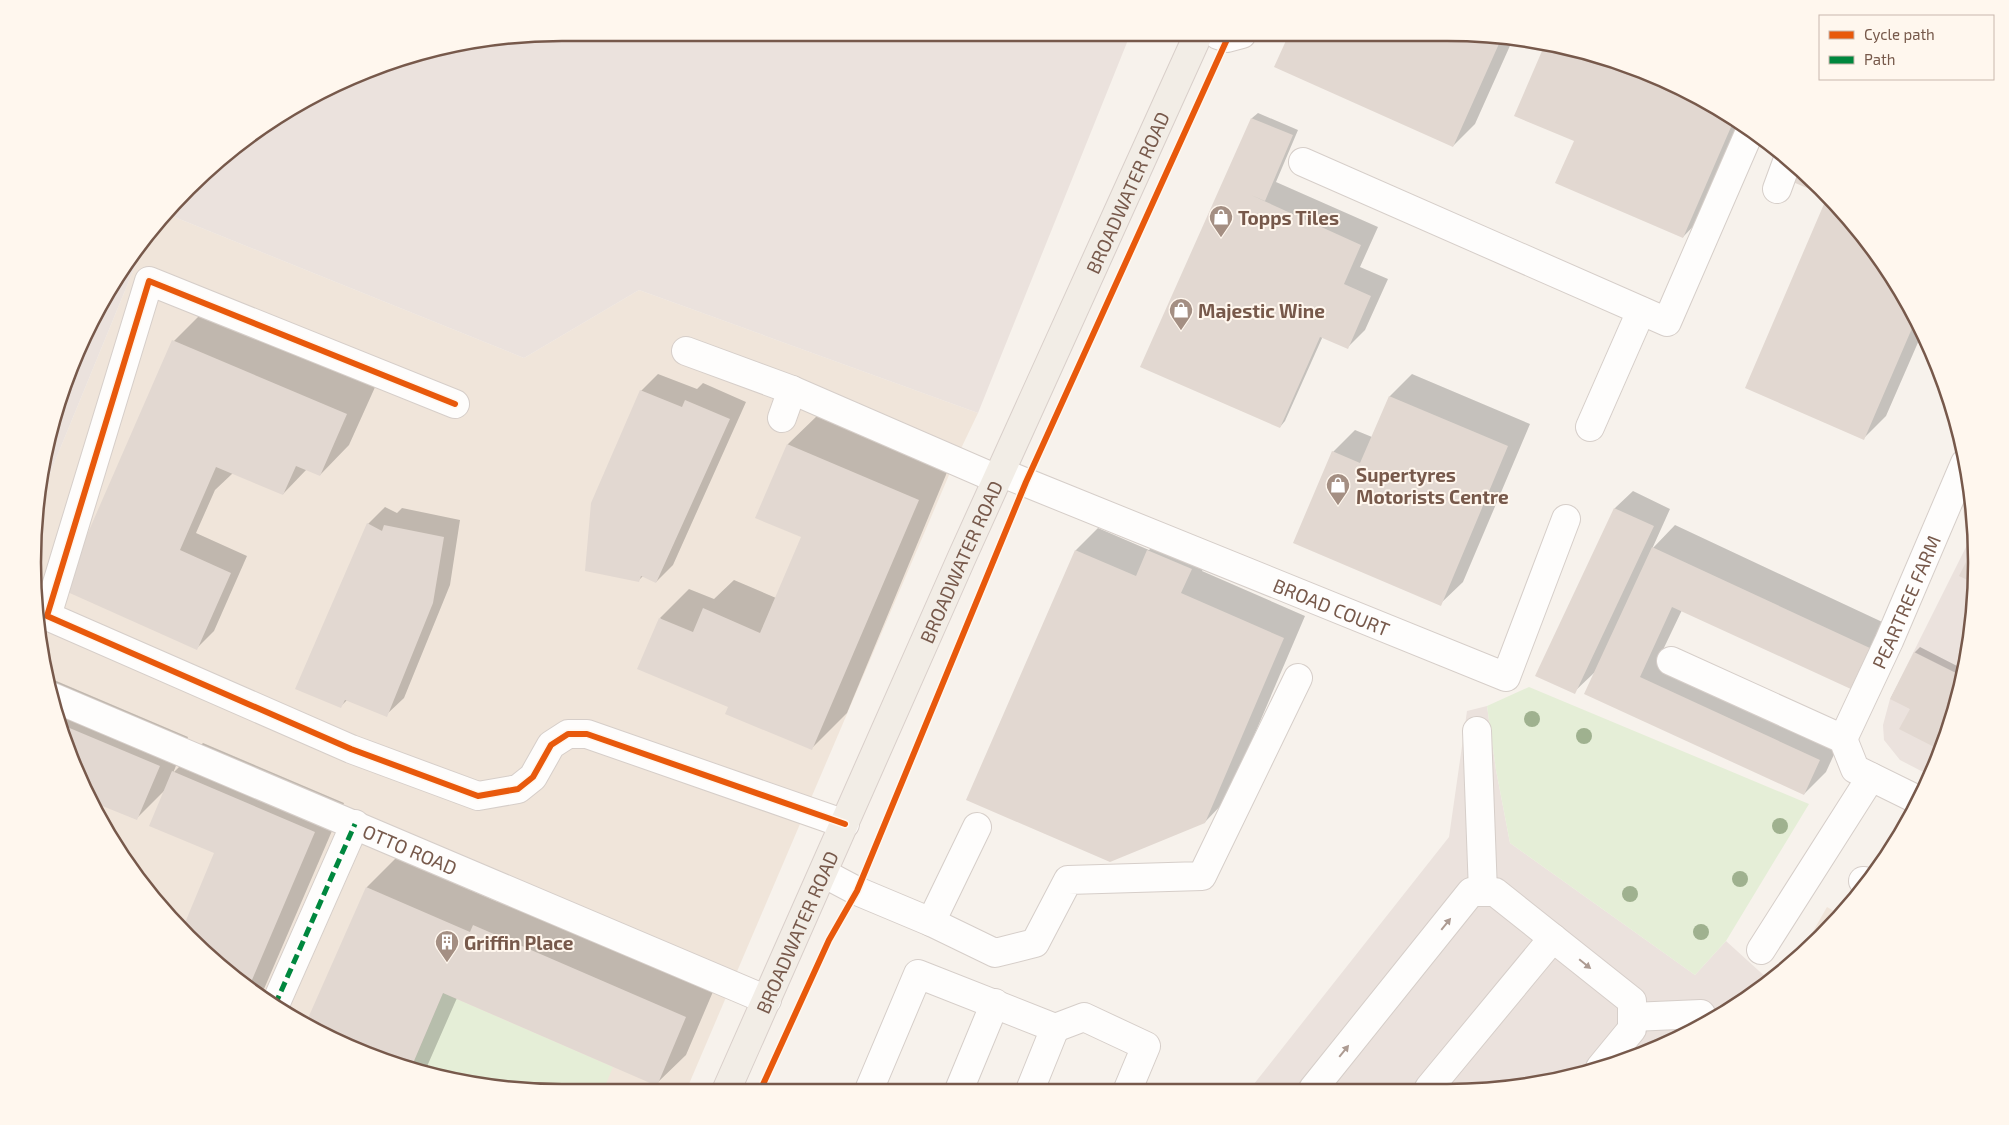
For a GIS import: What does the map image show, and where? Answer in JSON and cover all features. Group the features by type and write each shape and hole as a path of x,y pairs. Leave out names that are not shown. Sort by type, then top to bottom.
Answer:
{"main road":[{"name":"BROADWATER ROAD","path":"729,1084 999,475 1195,41"}],"street":[{"path":"1303,162 1667,322 1747,137"},
{"path":"1776,189 1785,167"},
{"path":"455,404 149,281 47,616 351,749 478,796 518,789 532,777 551,745 568,734 587,734 845,824"},
{"path":"1590,426 1642,311"},
{"path":"686,352 792,390 999,475"},
{"path":"782,418 792,390"},
{"name":"BROAD COURT","path":"999,475 1506,677 1566,519"},
{"name":"PEARTREE FARM","path":"1844,739 1889,641 1960,475"},
{"path":"1671,661 1844,739 1855,769 1912,797"},
{"path":"823,873 931,922 995,954 1035,942 1068,880 1202,876 1298,678"},
{"name":"OTTO ROAD","path":"62,705 78,720 355,824 767,1000"},
{"path":"1477,731 1483,892"},
{"path":"1761,950 1871,776"},
{"path":"278,999 355,824"},
{"path":"931,922 977,827"},
{"path":"1317,1084 1471,892 1495,892 1632,1001 1632,1029 1608,1058"},
{"path":"1432,1084 1553,938"},
{"path":"872,1084 918,974 1055,1028 1084,1017 1146,1046 1130,1084"},
{"path":"961,1084 995,1003"},
{"path":"1632,1017 1701,1014"},
{"path":"1032,1084 1055,1028"}],"shaded area":[{"path":"562,41 1128,41 978,413 639,290 524,358 173,217 194,194 245,149 302,111 363,81 395,69 461,51 528,42"},
{"path":"173,217 524,358 639,290 978,413 955,461 689,1084 528,1083 461,1074 395,1056 332,1030 273,996 245,976 194,931 149,880 129,852 95,793 69,730 51,664 42,597 42,528 49,477 137,262"},
{"path":"137,262 49,477 59,428 81,363 111,302"},
{"path":"1963,493 1967,538 1961,497"},
{"path":"1967,544 1967,597 1958,664 1940,730 1923,772 1900,760 1884,740 1883,725 1890,699"},
{"path":"1487,706 1496,770 1510,843 1695,975 1726,941 1764,976 1736,996 1677,1030 1614,1056 1548,1074 1481,1083 1254,1084 1449,837 1467,711"},
{"path":"1827,907 1834,911 1815,931 1811,934"}],"green space":[{"path":"1529,687 1809,804 1726,941 1695,975 1510,843 1496,770 1487,706"},
{"path":"443,993 613,1067 606,1084 562,1084 494,1079 461,1074 414,1062"}],"building":[{"path":"1286,41 1446,41 1499,44 1453,147 1274,67"},
{"path":"1542,50 1581,59 1646,81 1677,95 1731,126 1683,238 1555,183 1574,141 1514,116"},
{"path":"1251,118 1293,135 1265,201 1251,195 1361,245 1344,284 1371,296 1348,349 1320,337 1280,428 1140,367"},
{"path":"1789,170 1810,189 1781,177"},
{"path":"1824,204 1860,245 1880,273 1912,328 1864,440 1745,388"},
{"path":"172,340 347,414 320,476 296,466 283,495 216,467 180,550 231,573 197,650 63,590"},
{"path":"640,390 682,407 685,400 730,419 656,583 641,576 639,582 585,571 591,503"},
{"path":"1389,396 1508,446 1441,606 1293,543 1332,451 1360,463"},
{"path":"787,444 919,500 812,750 725,714 728,707 637,669 659,618 693,632 703,608 760,633 801,537 755,518"},
{"path":"1614,508 1654,526 1575,694 1535,676"},
{"path":"367,523 382,531 384,525 444,537 433,603 387,717 345,700 341,708 295,689"},
{"path":"1652,547 1872,649 1853,690 1672,607 1640,677 1820,760 1804,795 1584,694"},
{"path":"1075,550 1136,576 1147,550 1192,569 1181,593 1284,638 1205,823 1110,862 966,800"},
{"path":"1968,558 1967,580 1959,576"},
{"path":"1914,652 1956,673 1934,747 1899,729 1910,709 1890,699"},
{"path":"68,727 160,766 137,820 102,806 81,762"},
{"path":"172,771 315,832 252,981 219,954 185,922 214,853 149,826"},
{"name":"Griffin Place","path":"366,887 470,932 473,925 686,1017 658,1084 652,1084 443,993 414,1062 363,1044 308,1017"}],"marked path":[{"path":"278,999 355,824"}],"cycle path":[{"path":"763,1084 829,940 857,891 1026,482 1226,41"},
{"path":"455,404 149,281 47,616 351,749 478,796 518,789 533,777 551,745 568,734 587,734 845,824"}],"place":[{"name":"Topps Tiles","path":"1221,238"},
{"name":"Majestic Wine","path":"1181,331"},
{"name":"Supertyres Motorists Centre","path":"1338,506"},
{"name":"Griffin Place","path":"447,963"}]}
